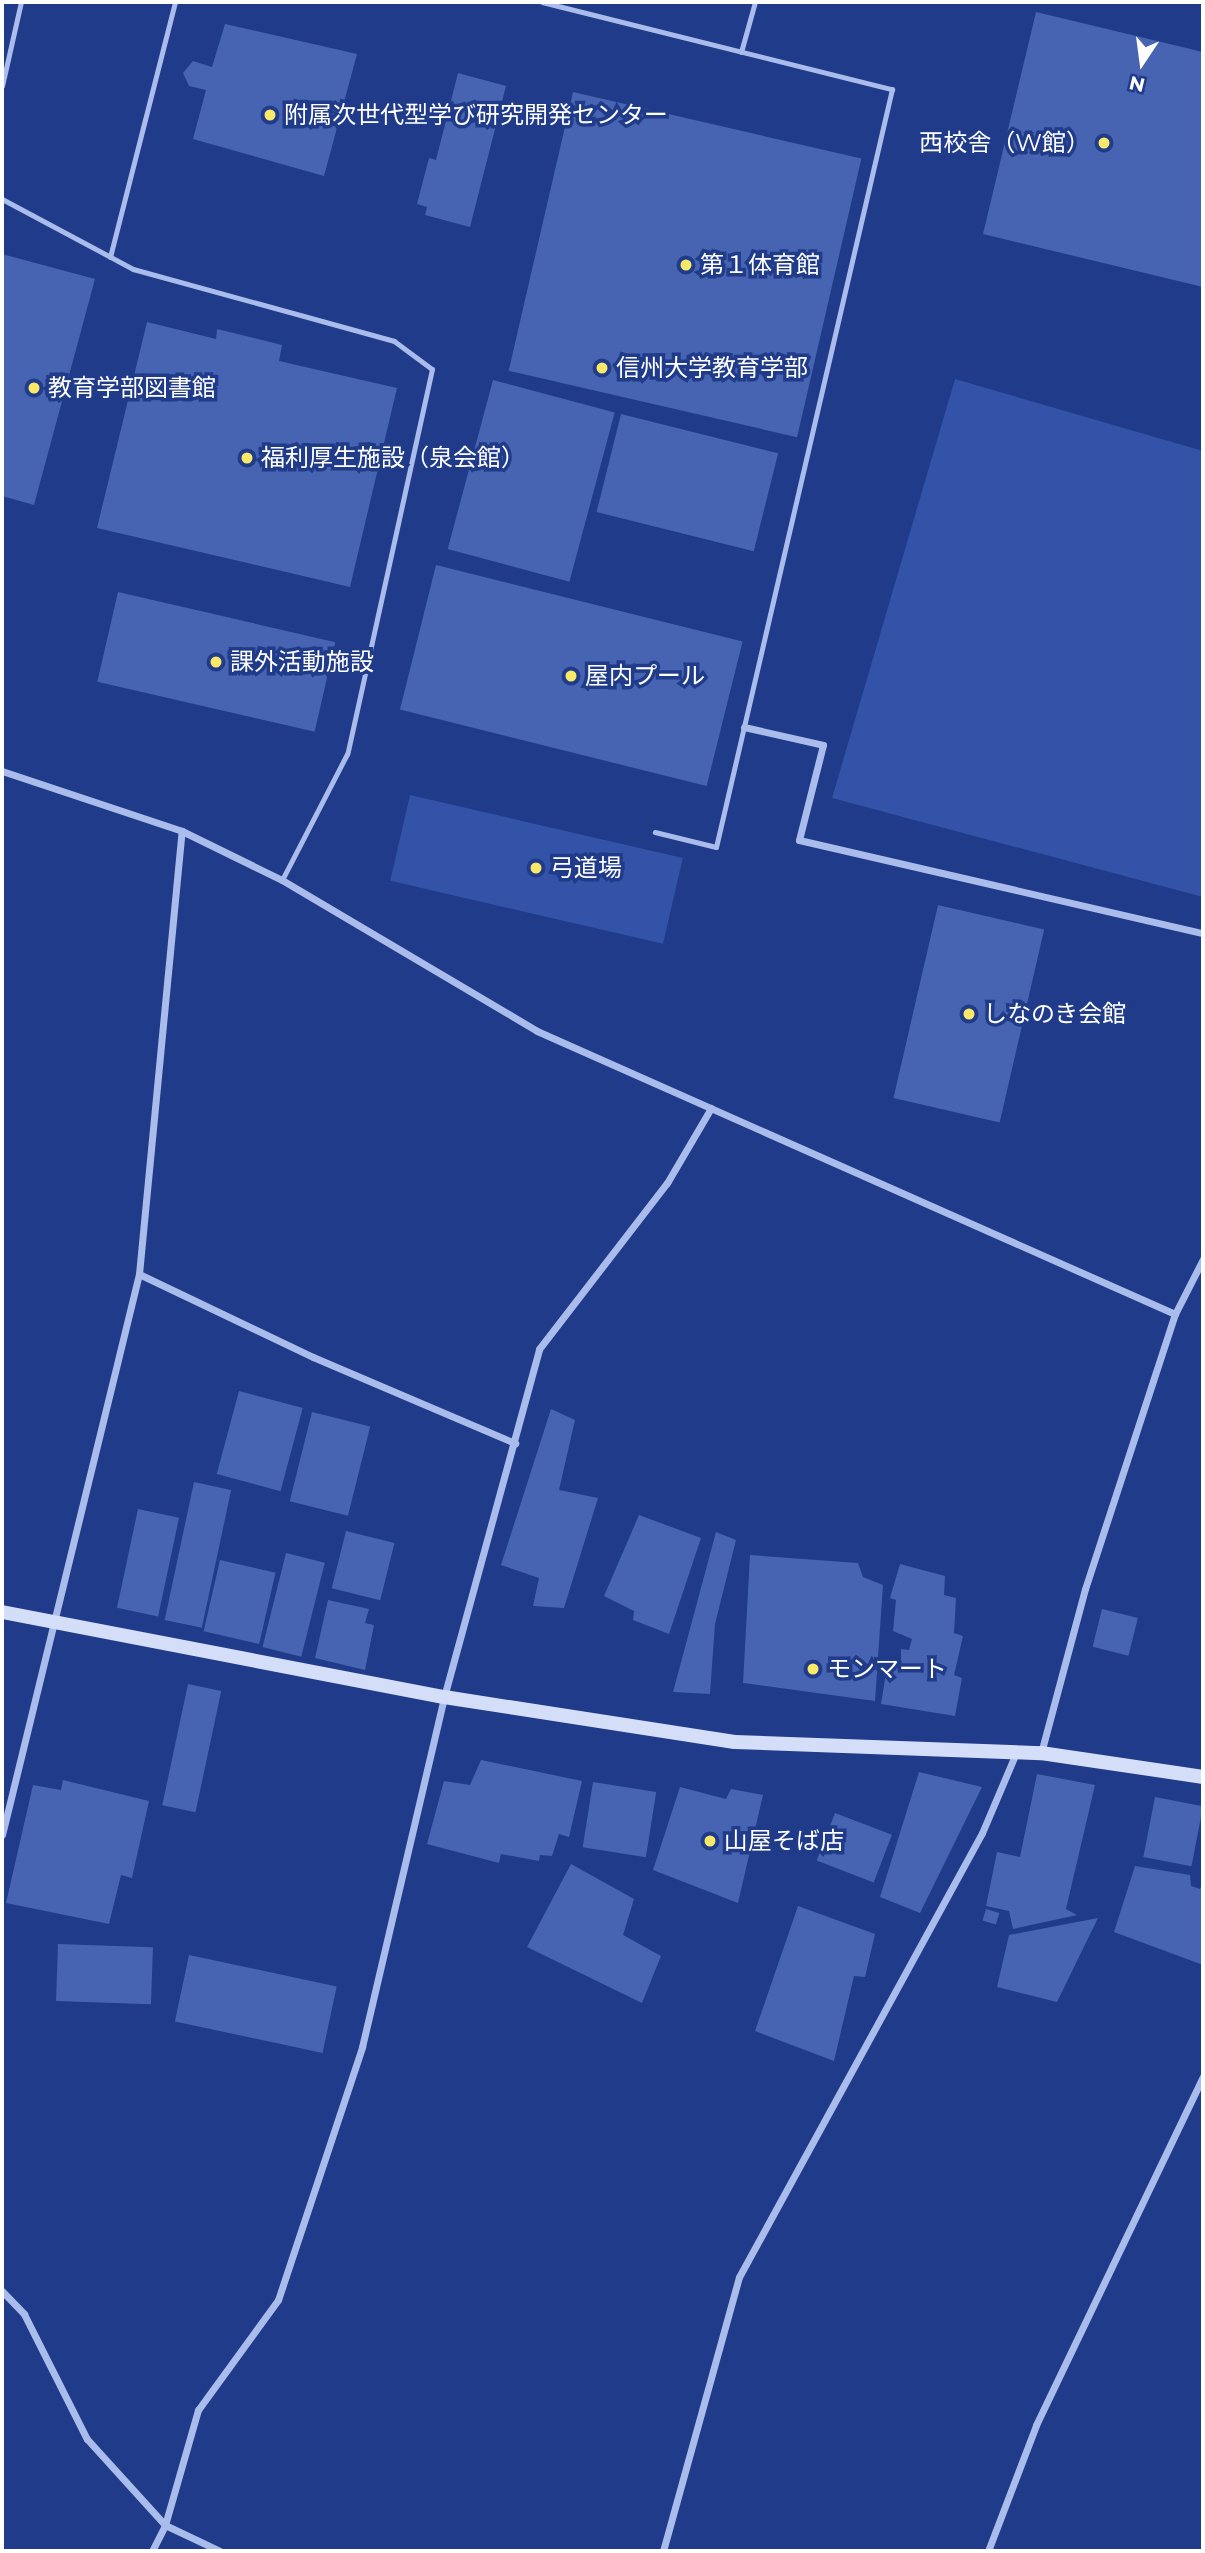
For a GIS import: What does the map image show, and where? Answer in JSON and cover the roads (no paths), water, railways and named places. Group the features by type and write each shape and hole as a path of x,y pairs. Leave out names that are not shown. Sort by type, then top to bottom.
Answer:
{"street":[{"path":"744,727 823,745 799,840 1203,933"},
{"path":"2,771 182,831 282,880 537,1031 1175,1314"},
{"path":"2,1835 51,1623 139,1274 182,831"},
{"path":"152,2551 165,2525 198,2410 278,2300 362,2047 444,1697 539,1349 667,1183 711,1108"},
{"path":"1041,1753 1085,1589 1175,1314 1203,1259"},
{"path":"139,1274 313,1357 515,1443"},
{"path":"2,1612 444,1697 735,1742 1017,1751 1203,1777"},
{"path":"663,2551 739,2277 982,1833 1017,1751"},
{"path":"988,2551 1036,2424 1203,2076"},
{"path":"2,2291 24,2314 87,2438 165,2525 220,2551"}],"lane":[{"path":"2,86 21,2"},
{"path":"110,257 175,2"},
{"path":"542,2 892,89 716,846 655,832"},
{"path":"741,52 755,2"},
{"path":"2,199 133,269 394,341 432,369 347,754 282,880"}],"place":[{"name":"附属次世代型学び研究開発センター","path":"270,115"},
{"name":"西校舎（W館）","path":"1104,143"},
{"name":"第１体育館","path":"686,265"},
{"name":"信州大学教育学部","path":"602,368"},
{"name":"教育学部図書館","path":"34,388"},
{"name":"福利厚生施設（泉会館）","path":"247,458"},
{"name":"課外活動施設","path":"216,662"},
{"name":"屋内プール","path":"571,676"},
{"name":"弓道場","path":"536,868"},
{"name":"しなのき会館","path":"969,1014"},
{"name":"モンマート","path":"813,1669"},
{"name":"山屋そば店","path":"710,1841"}]}
